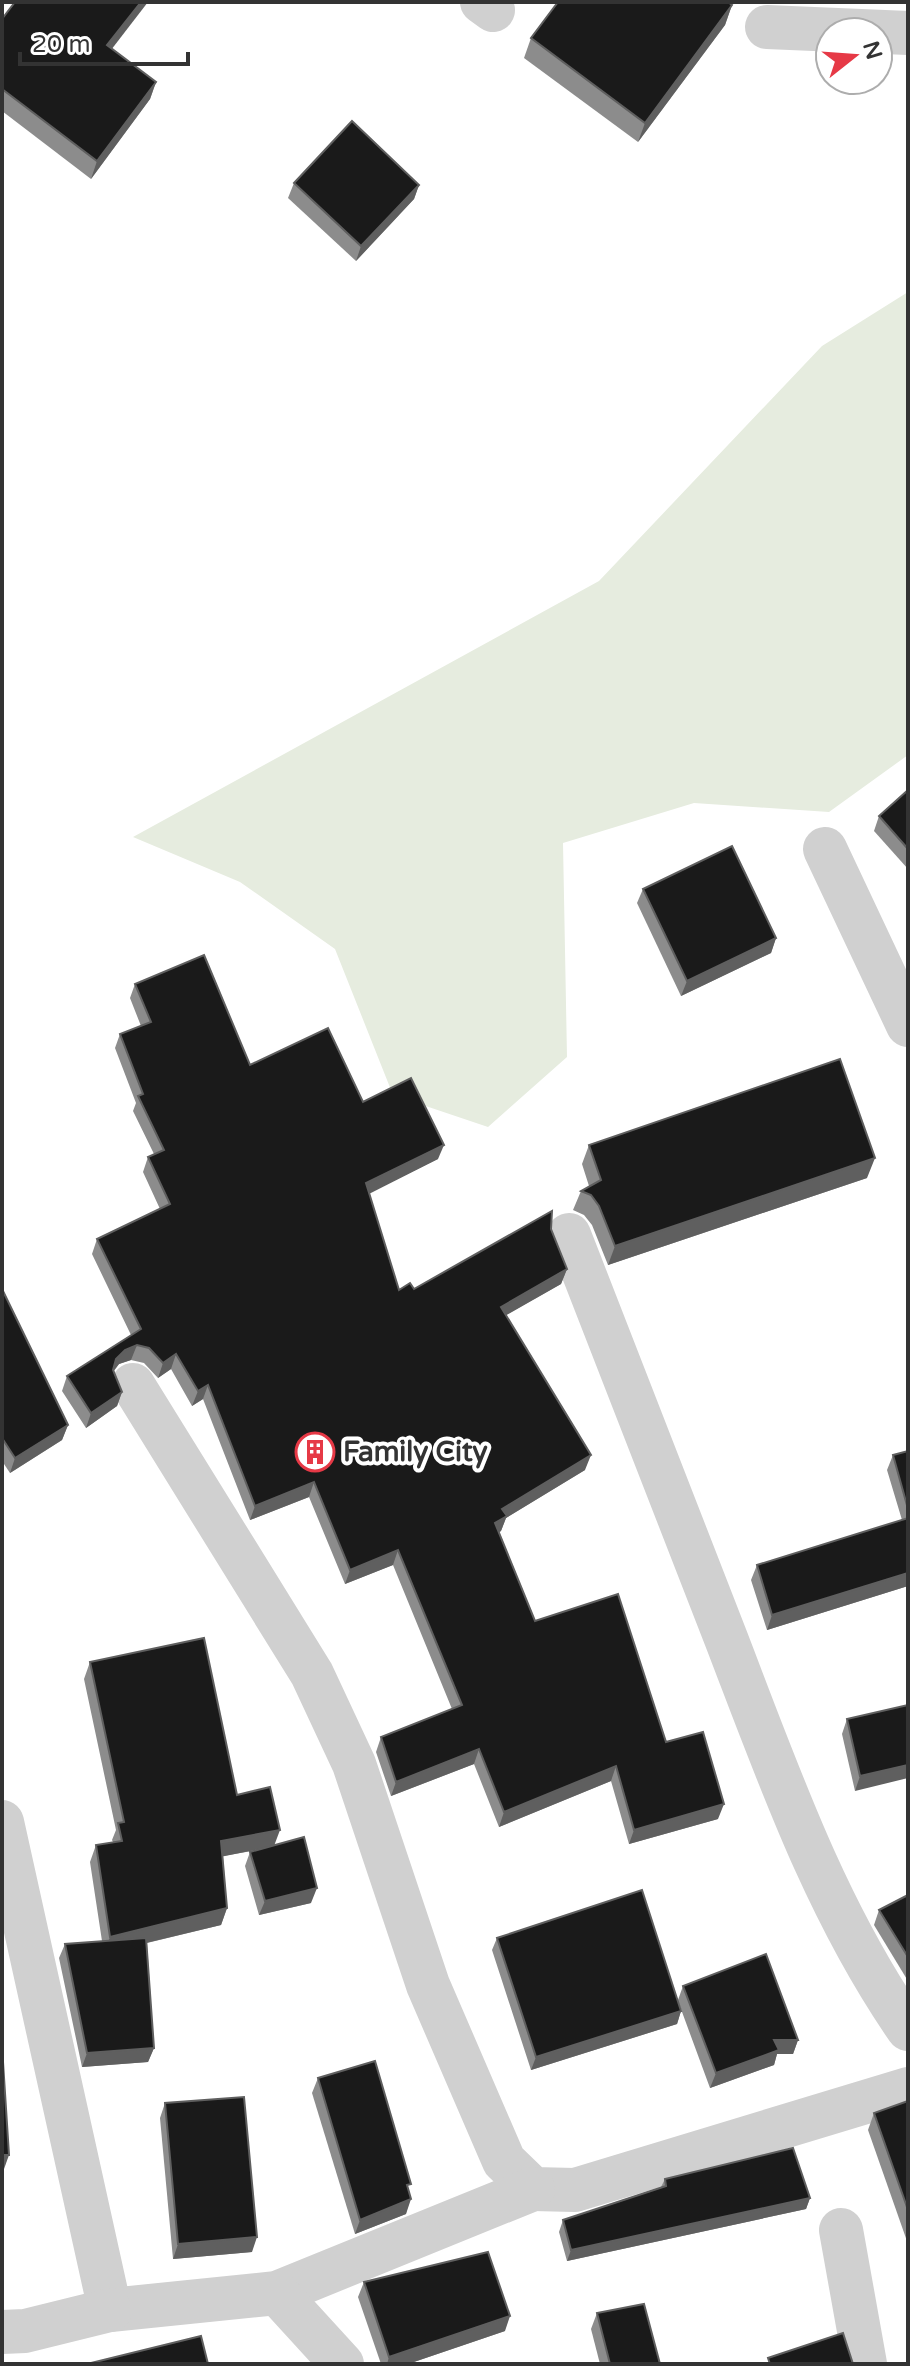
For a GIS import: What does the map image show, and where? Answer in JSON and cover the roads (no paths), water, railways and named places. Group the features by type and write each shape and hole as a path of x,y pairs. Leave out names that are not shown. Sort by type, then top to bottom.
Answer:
{"street":[{"path":"767,27 908,33"},
{"path":"825,849 908,1025"},
{"path":"569,1235 772,1758 822,1878 880,1989 908,2029"},
{"path":"133,1385 312,1674 336,1719 428,1985 504,2161 533,2189"},
{"path":"2,1822 110,2310"},
{"path":"2,2332 25,2331 110,2310 277,2293 533,2189 575,2190 908,2089"},
{"path":"841,2230 865,2364"},
{"path":"277,2293 342,2364"}],"place":[{"name":"Family City","path":"315,1452"}]}
